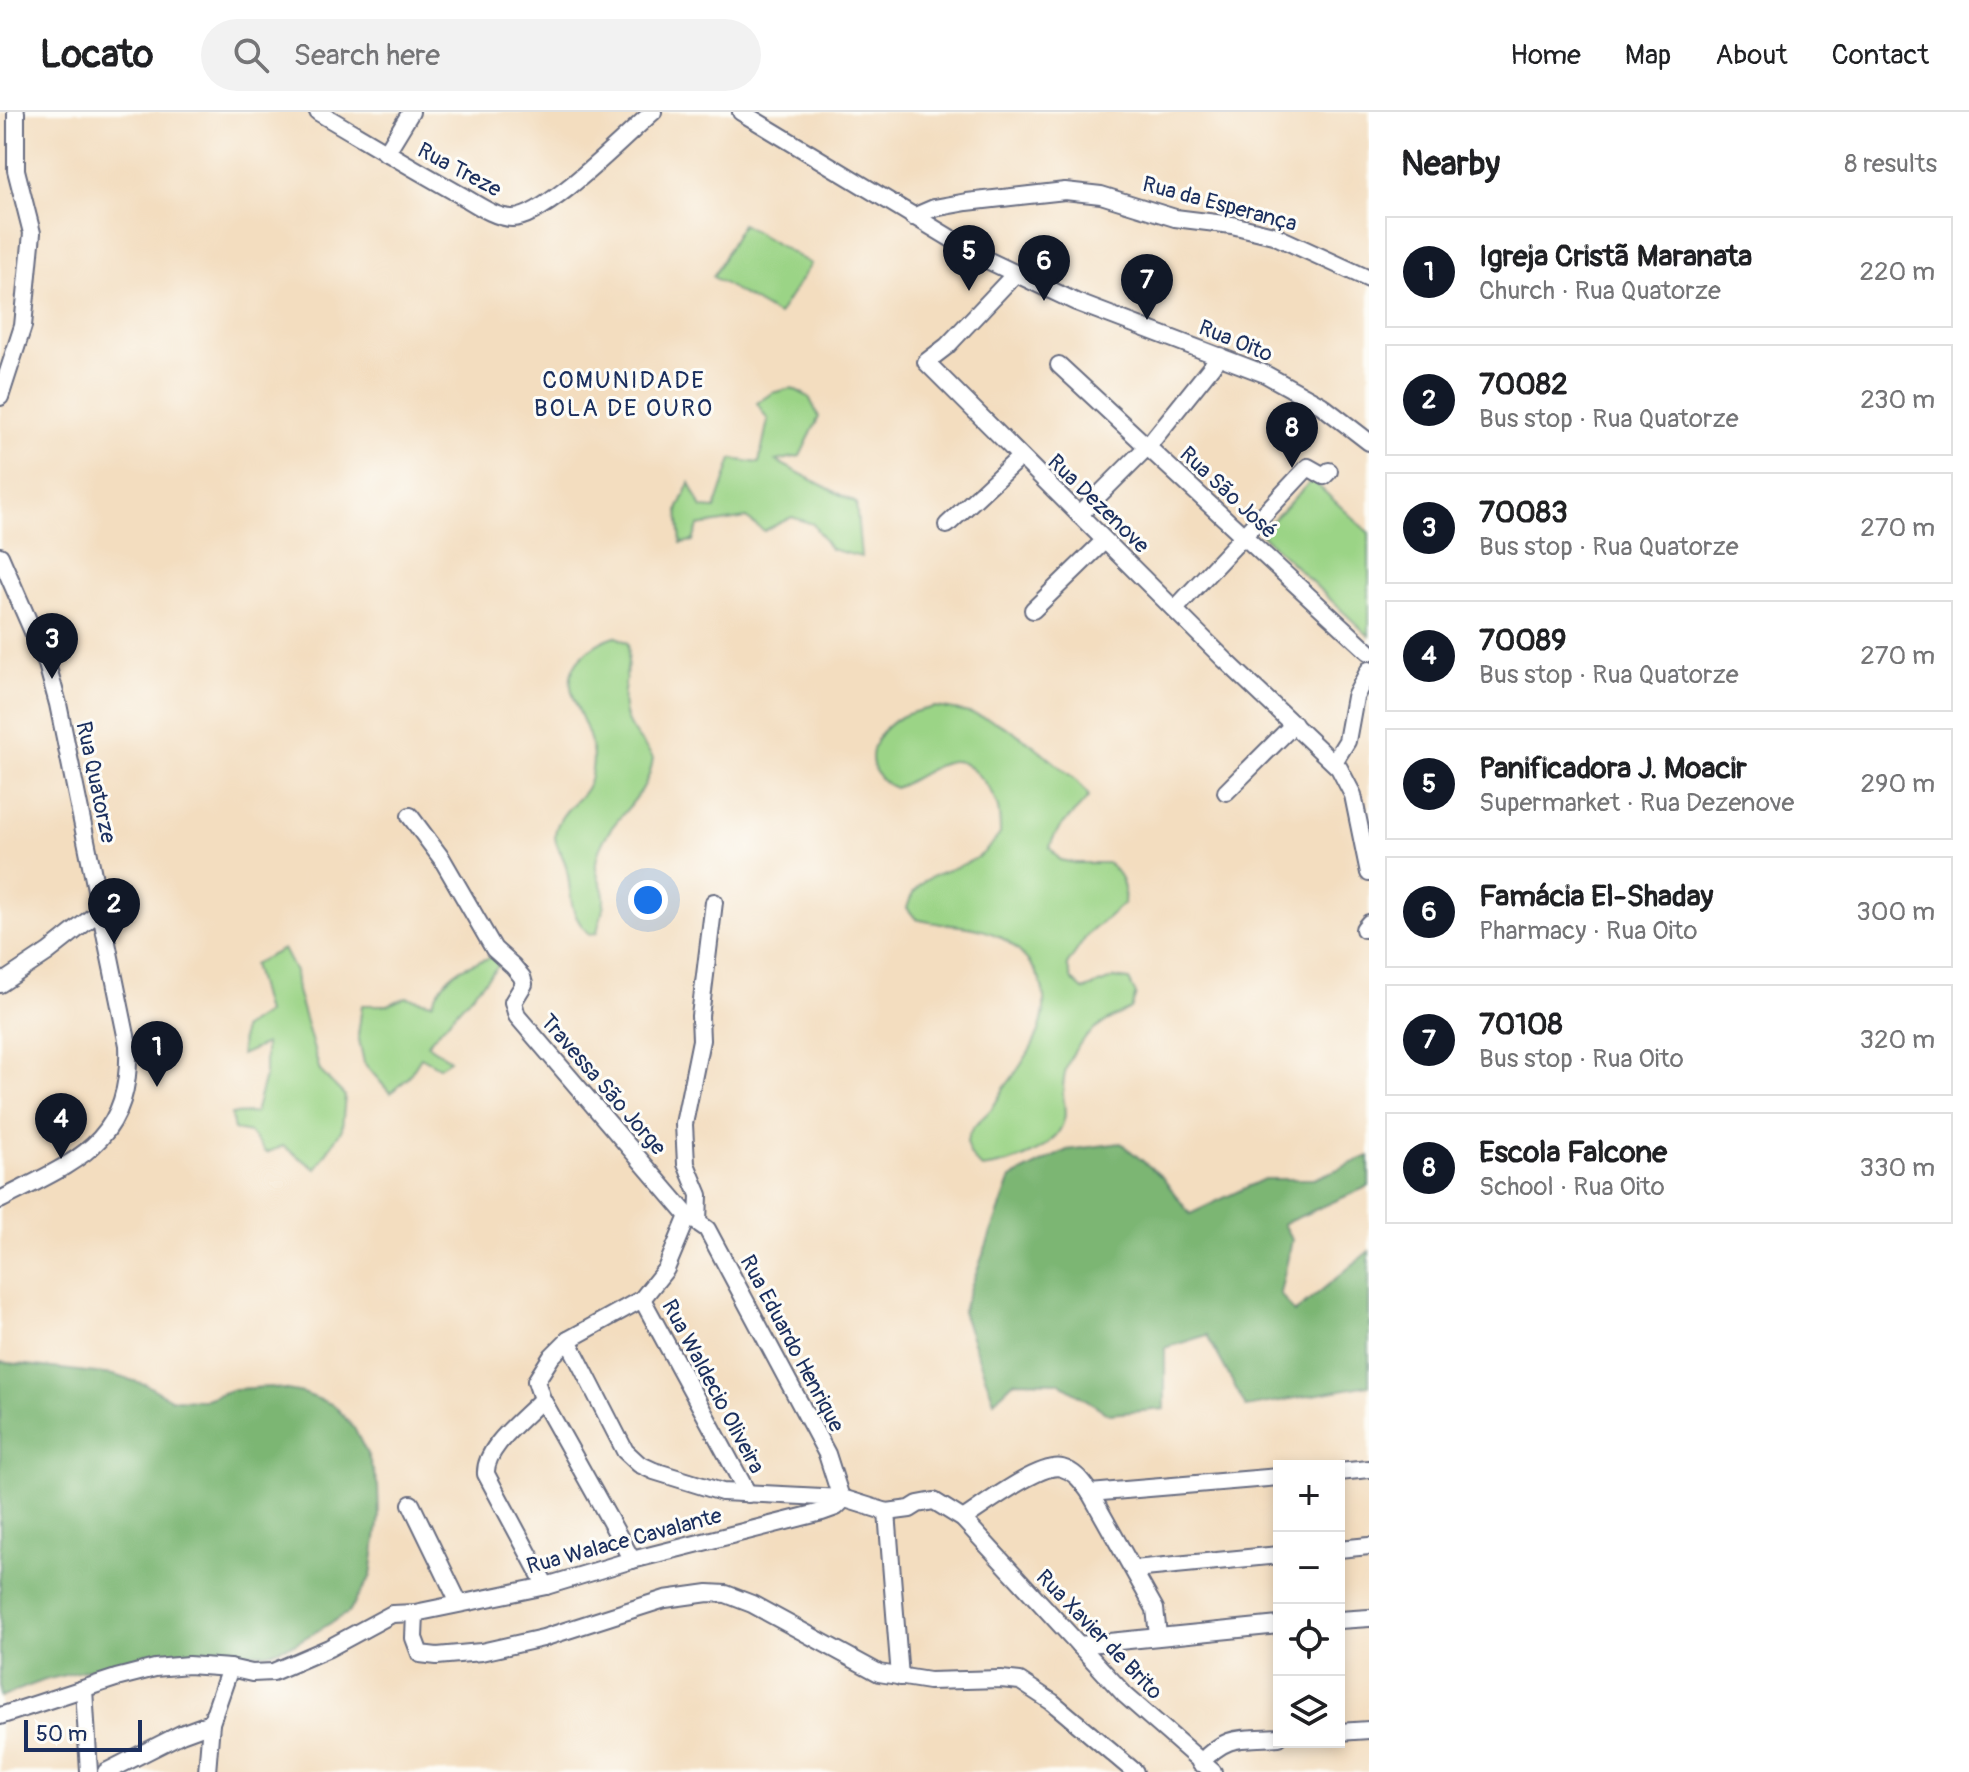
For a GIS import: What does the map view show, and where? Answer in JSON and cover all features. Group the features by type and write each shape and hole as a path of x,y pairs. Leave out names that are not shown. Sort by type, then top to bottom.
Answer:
{"street":[{"path":"0,397 23,326 32,233 16,170 16,112"},
{"path":"386,153 411,112"},
{"name":"Rua Treze","path":"327,114 386,153 498,215 513,218 528,214 551,201 653,112"},
{"name":"Rua Oito","path":"741,112 965,248 1076,302 1220,356 1297,390 1369,442"},
{"name":"Rua da Esperança","path":"913,217 934,208 967,202 1065,191 1101,195 1175,218 1232,225 1273,235 1369,279"},
{"name":"Rua Dezenove","path":"1016,273 947,346 926,362 1225,660 1334,762 1349,784 1369,873"},
{"path":"1079,515 1148,446 1220,356"},
{"name":"Rua São José","path":"1059,365 1369,652"},
{"path":"947,525 1020,457"},
{"path":"1176,608 1308,467 1324,476 1329,471"},
{"path":"1033,610 1104,541"},
{"name":"Rua Quatorze","path":"0,556 47,664 58,704 128,1045 129,1070 126,1095 116,1119 103,1137 82,1156 0,1200"},
{"path":"1334,762 1347,741 1355,697 1369,670"},
{"path":"1226,792 1294,724"},
{"name":"Travessa São Jorge","path":"410,816 442,859 494,949 522,977 524,984 513,1002 517,1016 693,1219"},
{"path":"632,1560 542,1399 536,1381 552,1356 568,1340 642,1299 666,1269 693,1219 699,1195 686,1164 684,1124 701,1040 700,1016 714,902"},
{"path":"0,984 48,952 100,911"},
{"name":"Rua Eduardo Henrique","path":"693,1219 707,1229 827,1454 842,1500"},
{"name":"Rua Waldecio Oliveira","path":"642,1299 748,1494"},
{"path":"568,1340 618,1439 631,1458 654,1471 722,1492 842,1500 887,1512 934,1501 963,1519 1038,1473 1052,1467 1063,1468 1077,1476 1090,1493 1134,1569 1155,1609 1158,1635"},
{"path":"542,1399 506,1434 485,1463 486,1474 546,1586"},
{"path":"1345,1471 1369,1469"},
{"path":"1090,1493 1273,1478"},
{"name":"Rua Walace Cavalante","path":"0,1716 155,1668 188,1665 252,1673 273,1672 329,1648 384,1616 415,1613 546,1586 632,1560 822,1512 836,1507 842,1500"},
{"path":"411,1504 459,1603"},
{"path":"887,1512 900,1677"},
{"name":"Rua Xavier de Brito","path":"963,1519 1125,1695 1206,1767"},
{"path":"1345,1548 1369,1546"},
{"path":"1134,1569 1273,1556"},
{"path":"415,1613 416,1647 420,1654 437,1656 481,1652 543,1638 665,1599 708,1593 726,1594 752,1604 868,1668 929,1681 1020,1681 1052,1702 1135,1772"},
{"path":"1345,1620 1369,1618"},
{"path":"1079,1645 1273,1625"},
{"path":"207,1772 211,1723 230,1668"},
{"path":"84,1689 89,1772"},
{"path":"106,1772 181,1734 211,1723"},
{"path":"1345,1732 1369,1730"},
{"path":"1206,1767 1220,1744 1229,1740 1273,1737"}],"green space":[{"path":"742,224 811,264 778,315 713,277"},
{"path":"792,388 809,397 819,417 800,456 776,461 856,503 861,557 830,549 813,524 792,517 764,531 746,518 698,526 693,541 681,543 678,510 690,483 702,508 715,509 732,459 759,463 768,420 757,403 772,393"},
{"path":"1312,480 1369,533 1369,636 1260,533"},
{"path":"615,636 628,643 624,711 632,730 653,758 644,785 600,848 596,869 603,889 604,906 597,933 589,934 573,910 566,866 555,834 560,820 587,786 593,765 589,737 572,693 572,673 576,663 588,651"},
{"path":"935,707 983,717 1009,729 1070,775 1089,796 1061,826 1050,848 1060,860 1108,863 1122,881 1124,903 1088,934 1067,965 1072,980 1083,990 1114,978 1129,980 1136,994 1131,1009 1094,1030 1069,1061 1063,1093 1064,1120 1059,1131 1042,1148 1030,1154 982,1168 970,1154 968,1137 994,1106 1034,1042 1044,1010 1044,993 1028,961 1004,939 980,929 916,919 907,908 918,887 926,880 978,857 1000,834 1000,818 993,796 978,775 965,764 946,762 895,788 876,772 872,762 873,751 883,731 903,716"},
{"path":"283,949 295,972 297,991 320,1071 345,1096 342,1129 316,1169 283,1146 266,1153 250,1133 234,1130 231,1114 255,1113 265,1076 265,1044 241,1055 242,1029 266,1013 253,964"},
{"path":"492,957 499,965 427,1044 450,1060 439,1067 421,1057 407,1079 390,1093 364,1063 358,1035 362,1005 388,1005 406,997 432,1003 449,977 471,964"},
{"path":"1121,1143 1162,1177 1190,1214 1264,1179 1314,1179 1369,1156 1369,1186 1283,1224 1292,1240 1280,1293 1294,1313 1369,1251 1369,1385 1246,1407 1207,1335 1165,1348 1165,1409 1109,1414 1058,1382 1015,1381 994,1401 962,1312 1011,1178 1067,1150"},
{"path":"0,1362 113,1375 145,1384 171,1399 203,1400 234,1389 271,1387 303,1393 334,1405 354,1428 378,1486 379,1517 371,1576 348,1613 294,1644 266,1653 142,1656 45,1680 0,1697"}],"place":[{"name":"Panificadora J. Moacir","path":"969,291"},
{"name":"Famácia El-Shaday","path":"1044,301"},
{"name":"70108","path":"1147,320"},
{"name":"Escola Falcone","path":"1292,468"},
{"name":"70083","path":"52,679"},
{"name":"70082","path":"114,944"},
{"name":"Igreja Cristã Maranata","path":"157,1087"},
{"name":"70089","path":"61,1159"}],"district":[{"name":"COMUNIDADE BOLA DE OURO","path":"624,394"}]}
